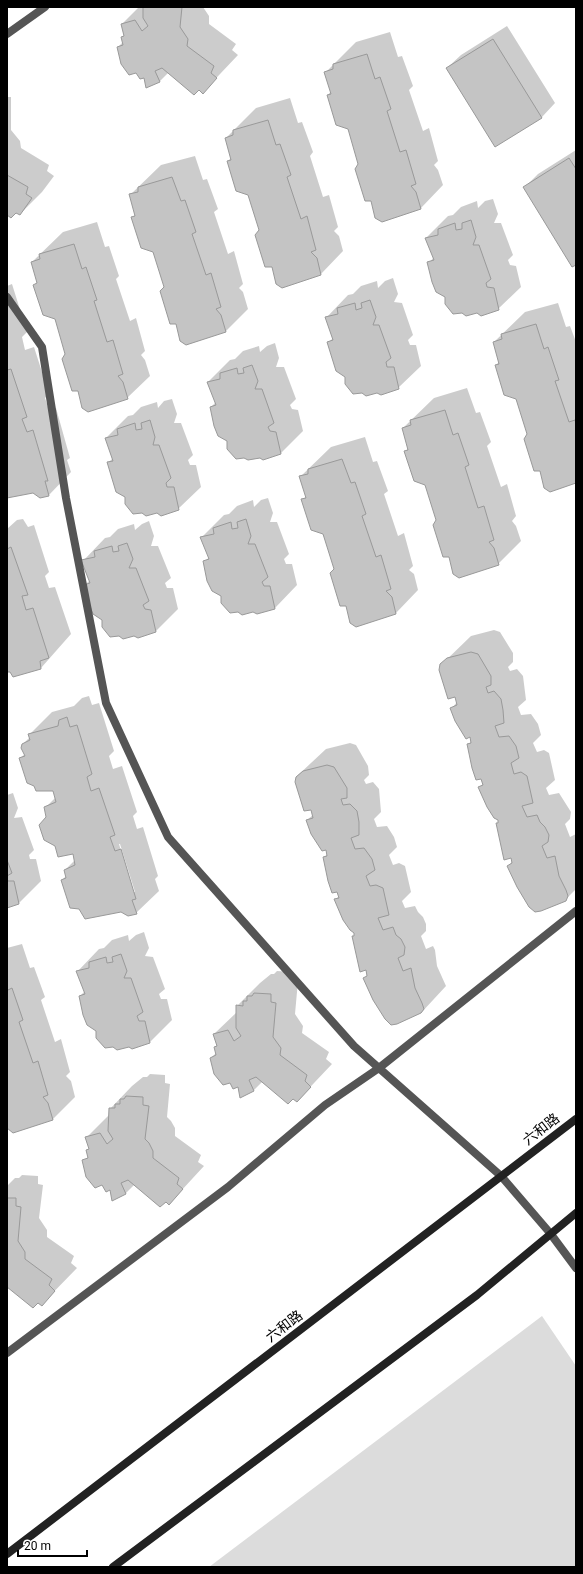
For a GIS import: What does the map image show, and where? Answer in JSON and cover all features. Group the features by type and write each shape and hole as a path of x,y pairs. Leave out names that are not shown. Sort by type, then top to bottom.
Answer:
{"main road":[{"name":"六和路","path":"7,1554 576,1119"},
{"path":"113,1567 477,1295 576,1213"}],"street":[{"path":"7,34 45,7"},
{"path":"7,297 42,347 66,498 106,703 168,837 354,1046 501,1176 550,1233 576,1268"},
{"path":"7,1353 228,1187 325,1105 379,1068 576,911"}],"shaded area":[{"path":"542,1316 576,1366 576,1567 209,1567"}],"building":[{"path":"143,7 182,7 180,27 188,39 187,46 214,66 211,73 217,78 203,94 199,90 194,95 162,68 155,71 160,82 146,88 144,78 140,79 136,73 129,75 121,64 117,47 123,45 121,37 124,36 121,24 135,20 142,31 148,26 143,18"},
{"path":"493,39 542,118 495,147 446,68"},
{"path":"367,54 375,79 380,77 391,109 387,111 400,152 406,150 416,184 411,186 416,192 421,209 382,222 375,218 371,201 365,201 355,169 358,164 348,129 336,125 327,95 331,94 324,72 333,69 333,64"},
{"path":"268,120 276,145 280,144 291,175 287,177 301,219 307,216 316,250 311,252 317,258 321,275 282,288 276,284 272,267 265,267 255,235 259,230 248,195 236,191 227,161 231,160 225,138 233,135 233,130"},
{"path":"569,158 576,169 576,265 572,267 523,187"},
{"path":"7,175 28,187 26,194 32,198 20,215 16,213 11,218 7,215"},
{"path":"172,177 181,201 185,200 196,232 192,234 206,275 211,273 221,307 216,309 221,315 226,332 186,345 180,341 176,324 170,324 160,291 164,287 153,252 141,248 131,217 135,216 129,194 138,192 138,187"},
{"path":"471,220 476,237 473,245 479,245 491,279 486,283 487,287 494,288 499,310 481,316 477,313 466,316 462,313 453,314 445,304 445,297 436,292 427,262 434,260 425,238 438,235 438,229 455,223 456,230 462,229 462,223"},
{"path":"74,244 82,269 86,267 97,300 94,301 107,342 113,340 123,374 118,376 123,382 128,399 88,412 82,408 78,391 72,391 62,359 65,354 55,319 43,315 33,285 37,283 31,262 40,259 39,254"},
{"path":"370,300 376,317 373,325 379,325 391,358 386,362 387,367 394,367 399,389 381,395 377,393 366,396 362,393 353,394 345,384 345,377 336,371 327,342 333,340 325,317 338,314 337,308 355,303 356,310 362,308 361,303"},
{"path":"536,324 544,349 548,347 559,380 555,381 569,422 575,420 576,424 576,483 550,492 544,488 540,471 534,471 524,439 527,434 516,399 504,395 495,365 499,364 493,342 502,339 501,334"},
{"path":"252,365 258,381 255,389 262,389 274,423 268,427 270,431 276,432 281,454 263,460 260,458 248,460 244,458 236,459 227,449 227,441 218,436 214,426 210,407 216,405 207,382 220,379 220,373 237,368 238,374 244,373 243,368"},
{"path":"11,369 27,417 22,419 27,432 33,430 48,481 45,481 49,496 40,498 33,493 7,498 7,370"},
{"path":"445,410 453,435 458,433 469,465 465,467 478,508 484,506 494,540 489,542 494,548 499,565 459,578 453,574 449,557 443,557 433,525 436,520 425,485 414,481 404,451 408,450 402,428 411,425 410,420"},
{"path":"150,420 155,437 153,445 159,445 171,478 166,483 167,487 174,487 179,510 161,516 157,513 146,516 142,513 133,514 125,504 125,497 116,492 107,462 113,461 105,438 118,435 117,429 135,423 136,430 142,429 141,423"},
{"path":"342,459 351,483 355,482 366,514 362,516 376,557 381,555 391,589 386,591 392,597 396,614 356,627 350,623 346,606 340,606 330,573 334,569 323,534 311,530 301,499 306,498 299,476 308,474 308,469"},
{"path":"246,519 251,536 248,544 255,544 268,577 262,582 264,586 270,586 275,609 257,614 253,612 242,615 238,612 230,613 221,603 221,596 212,591 207,581 203,561 209,559 200,537 214,534 213,528 231,522 232,529 238,528 237,522"},
{"path":"127,543 133,559 129,568 136,568 149,601 143,605 145,609 151,610 156,632 138,638 134,636 123,639 119,636 110,637 102,627 102,620 93,614 84,585 90,583 81,560 95,557 94,551 112,546 113,552 119,551 118,546"},
{"path":"11,547 28,595 22,596 26,610 33,608 49,658 40,661 41,669 13,677 10,672 7,672 7,549"},
{"path":"471,652 478,654 491,676 491,685 486,687 488,693 494,691 501,699 504,723 495,726 499,737 509,736 516,746 519,758 511,763 514,774 521,772 527,776 533,803 522,806 527,817 537,815 540,822 545,827 549,835 548,842 542,846 547,858 555,856 559,876 568,896 566,901 541,911 535,912 529,907 507,866 512,863 511,858 504,860 496,823 498,823 498,820 494,818 487,807 478,787 483,785 481,779 476,780 472,768 467,744 471,743 470,737 466,739 455,721 450,708 457,705 455,697 448,699 439,670 440,664 447,658"},
{"path":"67,717 70,727 77,725 92,774 87,777 91,791 99,788 115,835 110,837 115,851 121,849 136,899 132,900 137,914 128,916 121,912 85,919 79,909 70,908 61,880 66,878 64,870 75,865 73,854 58,857 55,846 44,840 39,825 46,817 44,807 56,802 53,791 36,791 34,786 27,783 19,758 25,756 21,748 22,744 30,740 28,734 58,726 59,720"},
{"path":"327,765 334,767 347,788 347,798 341,799 343,805 350,804 357,811 359,835 351,838 355,849 364,848 372,859 375,870 366,876 370,886 376,885 383,888 389,915 378,918 383,930 393,927 396,935 401,939 405,947 404,955 398,958 403,971 411,968 415,988 424,1009 421,1013 397,1024 391,1025 385,1019 373,1000 363,978 367,976 366,970 360,972 352,936 354,936 354,933 343,920 334,899 339,898 337,892 332,893 328,881 323,857 327,856 326,850 322,851 311,834 306,820 313,818 311,810 304,811 295,782 296,777 303,771"},
{"path":"7,860 12,873 7,876"},
{"path":"7,879 8,881 14,881 19,904 7,908"},
{"path":"121,954 127,971 124,978 131,978 143,1012 137,1016 139,1021 145,1021 150,1043 132,1049 129,1047 117,1050 113,1047 105,1048 96,1038 96,1031 87,1025 79,996 85,994 76,971 89,968 89,962 106,957 107,963 113,962 112,957"},
{"path":"7,988 8,990 12,988 23,1020 19,1022 33,1063 38,1061 48,1095 43,1097 48,1103 53,1120 13,1133 7,1128"},
{"path":"254,993 271,994 271,1002 276,1003 273,1037 281,1048 280,1055 307,1075 305,1081 311,1087 297,1102 293,1099 288,1104 256,1077 249,1080 254,1091 240,1098 238,1087 233,1089 230,1083 223,1085 214,1074 210,1058 216,1055 214,1047 217,1046 213,1034 228,1030 234,1041 241,1036 236,1028 236,1005 243,1006 243,1001 247,1001 247,996 252,996"},
{"path":"126,1096 143,1097 143,1105 149,1106 145,1139 153,1151 153,1158 179,1178 177,1184 183,1189 169,1205 166,1202 160,1207 128,1180 121,1183 126,1194 112,1201 110,1190 106,1192 102,1185 95,1188 86,1177 82,1160 88,1158 86,1150 89,1149 85,1137 100,1133 107,1144 113,1139 108,1131 109,1108 115,1108 115,1104 120,1104 120,1099 124,1099"},
{"path":"7,1198 16,1198 16,1206 21,1207 18,1241 25,1252 25,1259 52,1279 49,1285 55,1291 42,1306 38,1303 33,1308 7,1287"}]}
